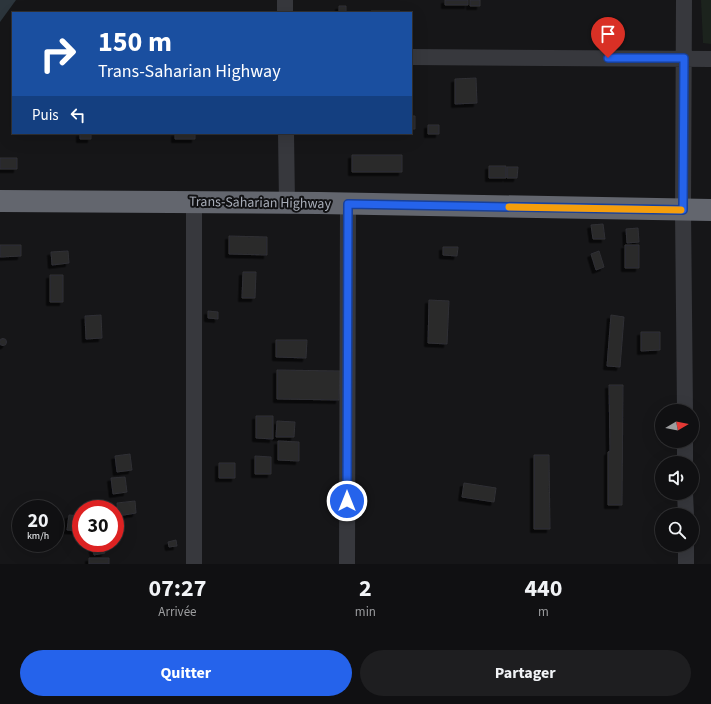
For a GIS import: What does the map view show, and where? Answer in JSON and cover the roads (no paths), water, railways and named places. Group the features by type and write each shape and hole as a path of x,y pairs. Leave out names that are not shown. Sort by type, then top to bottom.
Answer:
{"highway":[{"name":"Trans-Saharian Highway","path":"0,201 287,203 711,210"}],"street":[{"path":"285,0 285,12"},
{"path":"684,0 683,210 685,404"},
{"path":"412,58 711,58"},
{"path":"286,134 287,203"},
{"path":"194,202 194,564"},
{"path":"347,564 348,204"},
{"path":"686,552 686,564"}]}
